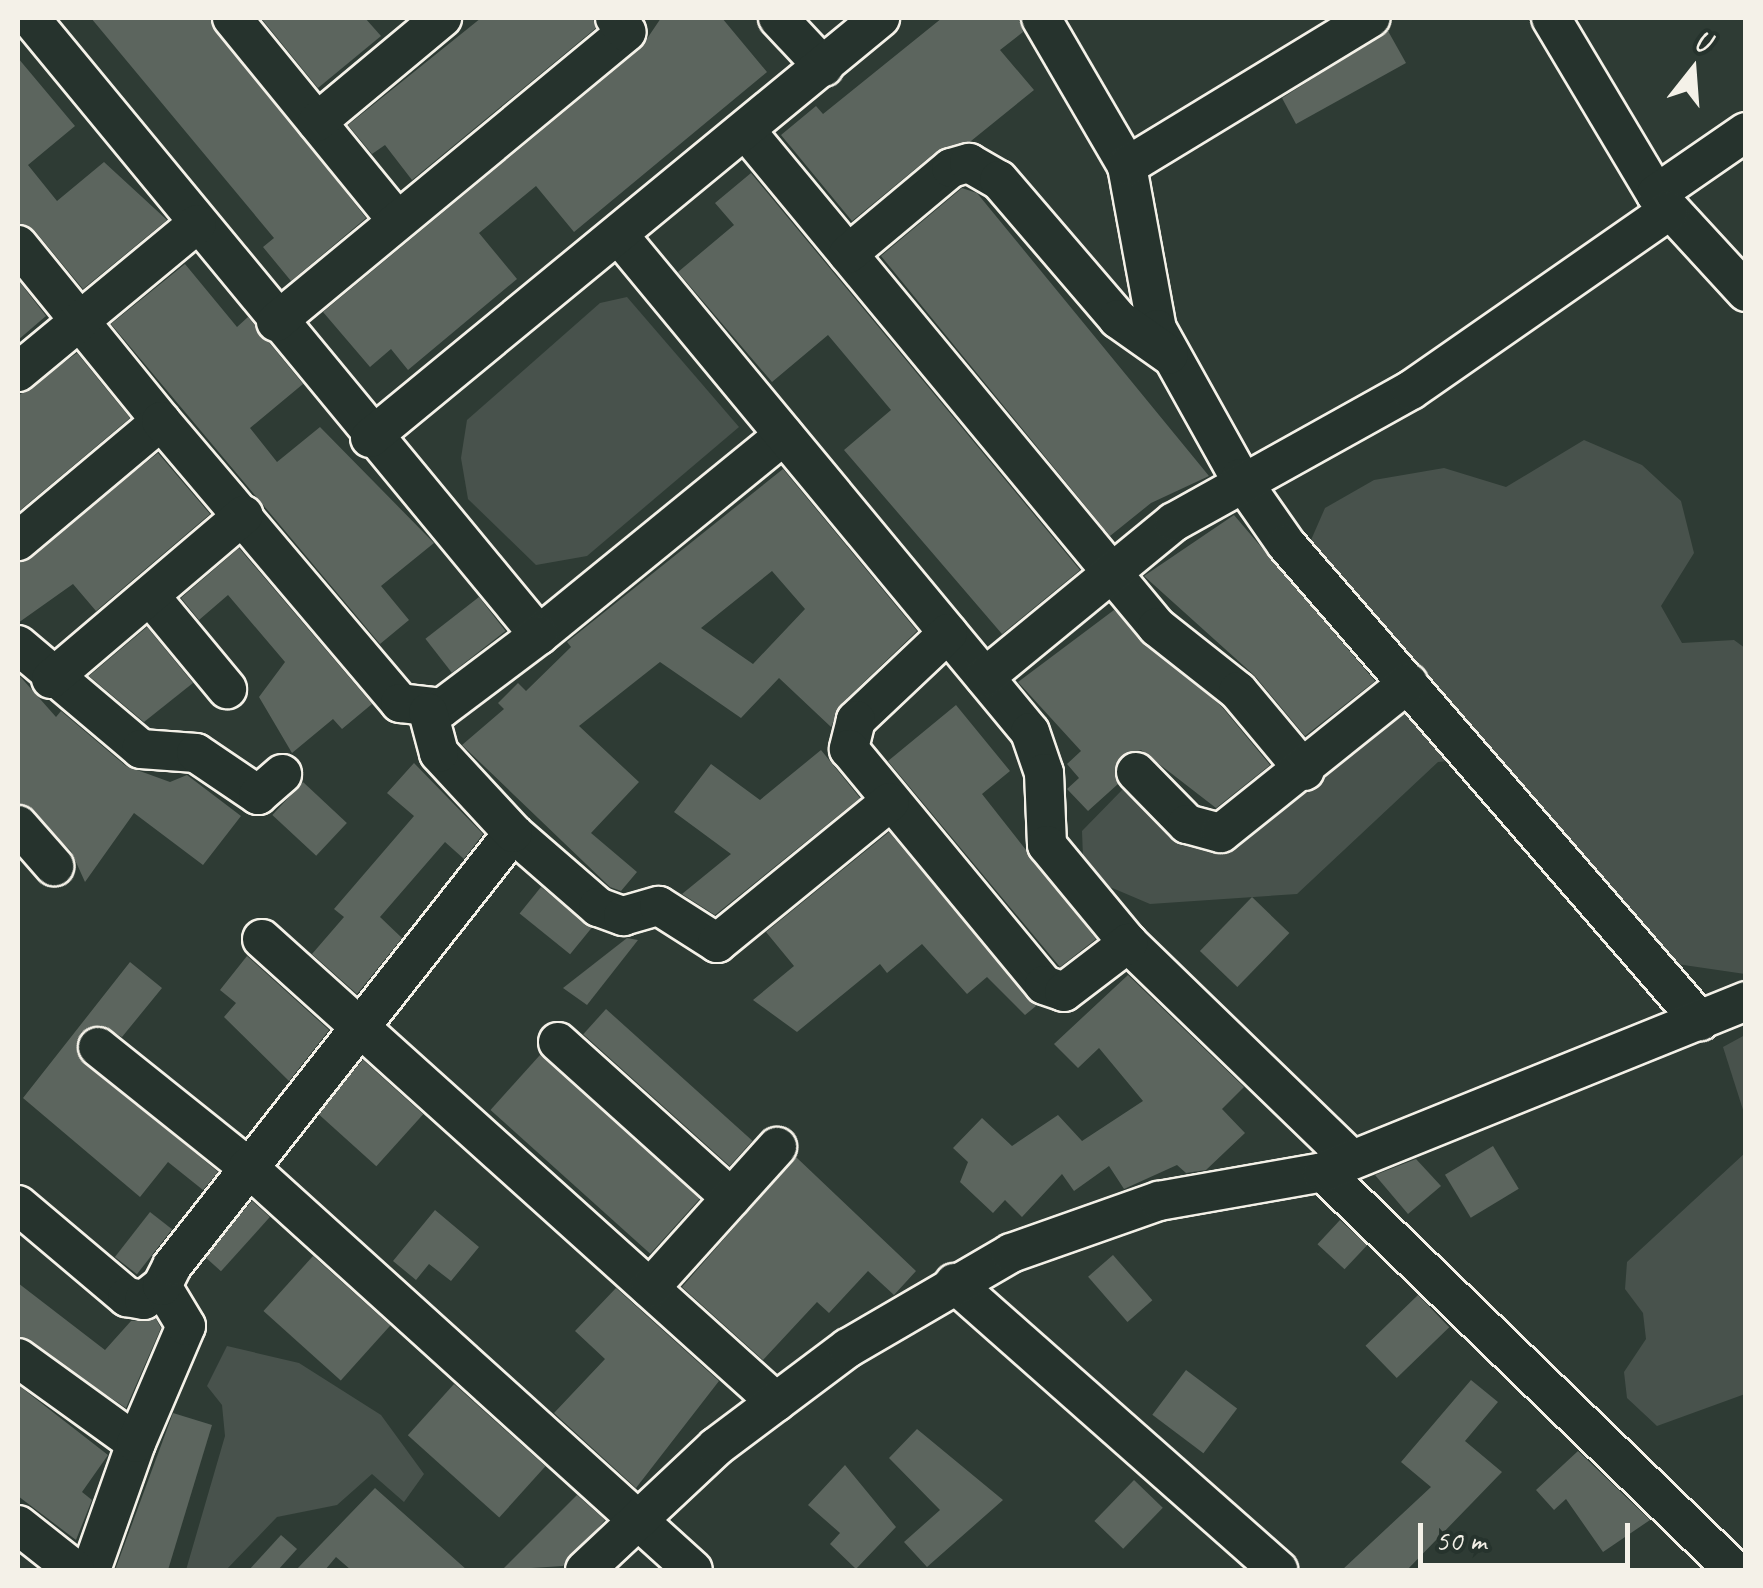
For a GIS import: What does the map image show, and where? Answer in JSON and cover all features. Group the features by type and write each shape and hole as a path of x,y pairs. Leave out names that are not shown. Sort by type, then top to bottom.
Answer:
{"street":[{"path":"30,18 370,438 539,635"},
{"path":"232,18 396,219"},
{"path":"778,18 824,67"},
{"path":"370,438 620,238 880,18"},
{"path":"1042,18 1126,166 1144,280 1169,355 1240,478 1408,683 1700,1020"},
{"path":"1126,166 1370,18"},
{"path":"1551,18 1663,202 1746,292"},
{"path":"276,322 628,22"},
{"path":"317,122 419,25"},
{"path":"746,132 1157,628 1238,691 1306,771"},
{"path":"985,678 1108,570 1240,478 1412,390 1663,202 1746,132"},
{"path":"848,254 951,168 969,163 999,180 1118,319 1169,355"},
{"path":"18,372 197,224"},
{"path":"620,238 1038,744 1047,846 1128,943 1337,1165 1734,1570"},
{"path":"18,245 376,679 400,703 428,712"},
{"path":"18,540 161,421"},
{"path":"428,712 539,635 784,435"},
{"path":"51,679 244,516"},
{"path":"150,596 227,689"},
{"path":"948,633 850,728 849,749 1044,985 1064,992 1128,943"},
{"path":"18,645 51,679 152,754 196,752 258,795 282,774"},
{"path":"1136,772 1187,824 1222,832 1306,771 1408,683"},
{"path":"428,712 439,753 512,833 598,907 623,916 659,906 717,943 890,802"},
{"path":"18,1205 127,1296 144,1300 162,1286 248,1167 512,833"},
{"path":"21,837 54,866"},
{"path":"262,939 776,1402"},
{"path":"585,1570 776,1402 954,1284 1010,1253 1158,1202 1337,1165 1746,1001"},
{"path":"558,1042 731,1198"},
{"path":"98,1047 248,1167 641,1517 693,1570"},
{"path":"650,1288 777,1147"},
{"path":"954,1284 1278,1570"},
{"path":"91,1570 136,1443 186,1326 162,1286"},
{"path":"18,1358 136,1443"},
{"path":"18,1524 75,1570"}],"shaded area":[{"path":"627,297 739,427 587,556 536,565 468,499 461,458 467,420 600,303"},
{"path":"1584,440 1642,465 1681,501 1694,553 1661,606 1682,643 1734,640 1745,648 1745,974 1670,963 1583,869 1523,785 1487,757 1438,762 1297,894 1150,904 1110,887 1083,858 1082,831 1123,789 1168,831 1275,811 1389,719 1372,617 1311,540 1325,508 1374,480 1444,468 1506,487"},
{"path":"1746,1035 1745,1116 1723,1047"},
{"path":"1745,1153 1745,1394 1657,1426 1627,1398 1624,1372 1646,1339 1643,1313 1625,1289 1627,1262"},
{"path":"227,1346 299,1363 381,1415 424,1474 404,1502 372,1474 337,1505 277,1517 226,1570 186,1570 225,1436 222,1405 207,1386"}],"building":[{"path":"91,18 210,18 366,218 291,281 263,247 274,238"},
{"path":"261,18 365,18 381,36 318,88"},
{"path":"481,18 593,18 596,28 412,180 385,145 372,154 348,125"},
{"path":"661,18 722,18 767,72 574,232 536,186 479,233 517,279 408,370 391,349 370,367 323,312 640,49"},
{"path":"942,18 1019,18 1023,32 1000,50 1034,90 971,141 937,151 852,221 781,135 816,106 823,114"},
{"path":"1388,31 1406,63 1296,124 1282,98"},
{"path":"18,58 75,126 28,165 57,201 104,162 167,220 83,289 35,231 18,223"},
{"path":"751,173 1080,570 1002,634 844,450 891,410 828,335 772,382 678,272 734,225 715,203"},
{"path":"962,188 977,193 1209,476 1151,503 1110,536 881,256"},
{"path":"185,264 237,327 248,317 303,384 250,428 277,462 320,427 434,543 381,586 409,620 380,644 111,324"},
{"path":"18,280 46,316 18,340"},
{"path":"77,353 130,418 18,512 18,396"},
{"path":"158,453 210,514 96,611 73,584 18,623 18,563"},
{"path":"783,469 917,631 841,704 831,727 779,678 741,718 660,662 579,726 639,782 591,833 637,872 621,891 610,887 462,745 504,709 498,703 518,683 526,691 571,647 567,642","holes":["772,571 805,609 753,664 701,628"]},
{"path":"1234,515 1375,681 1305,736 1255,676 1144,576"},
{"path":"239,548 372,704 342,729 333,719 292,753 259,697 285,662 228,595 199,620 181,598"},
{"path":"479,597 505,631 452,673 425,639"},
{"path":"1114,610 1222,707 1270,765 1216,808 1141,750 1120,757 1118,784 1088,811 1067,789 1079,778 1067,764 1081,751 1018,682"},
{"path":"147,627 193,683 144,722 89,676"},
{"path":"18,674 56,717 61,711 126,766 170,782 187,775 241,816 203,865 134,813 85,882 71,851 18,802"},
{"path":"956,705 1010,771 982,794 1096,939 1060,967 888,761"},
{"path":"821,750 860,798 715,915 682,894 731,854 674,812 711,764 760,800"},
{"path":"414,763 483,834 464,859 445,842 380,917 402,938 357,994 312,954 344,917 334,909 414,816 387,793"},
{"path":"303,782 347,823 316,856 272,815"},
{"path":"889,832 1036,1006 1025,1015 987,977 967,994 922,944 887,973 880,964 797,1032 753,1000 794,966 766,932"},
{"path":"541,887 592,928 570,954 520,913"},
{"path":"1252,897 1289,933 1237,987 1200,951"},
{"path":"627,938 638,940 587,1005 563,988"},
{"path":"247,956 329,1030 289,1081 224,1017 236,1003 220,990"},
{"path":"130,962 162,988 122,1037 100,1025 81,1032 77,1054 218,1172 203,1190 168,1162 140,1197 23,1098"},
{"path":"1128,975 1244,1087 1222,1109 1245,1133 1206,1170 1186,1173 1177,1165 1124,1189 1109,1166 1074,1191 1062,1174 1022,1217 1005,1200 993,1213 960,1182 968,1162 953,1148 982,1118 1012,1146 1058,1115 1082,1141 1143,1101 1099,1048 1078,1068 1054,1044"},
{"path":"606,1009 752,1141 730,1166 583,1034"},
{"path":"540,1055 700,1199 650,1254 490,1110"},
{"path":"363,1060 423,1114 376,1166 316,1112"},
{"path":"1493,1146 1519,1189 1471,1218 1445,1175"},
{"path":"796,1157 916,1271 894,1295 868,1271 829,1313 817,1302 763,1360 682,1287"},
{"path":"1416,1159 1441,1186 1408,1214 1375,1175"},
{"path":"252,1201 270,1217 221,1271 203,1255"},
{"path":"435,1210 479,1247 451,1281 429,1264 416,1280 393,1261"},
{"path":"150,1212 172,1229 137,1274 115,1257"},
{"path":"1340,1220 1367,1245 1345,1269 1317,1244"},
{"path":"1113,1255 1152,1300 1127,1322 1088,1277"},
{"path":"313,1256 390,1326 341,1381 263,1311"},
{"path":"18,1283 105,1350 131,1321 156,1319 161,1328 126,1408 18,1336"},
{"path":"616,1288 719,1381 636,1488 554,1413 605,1359 575,1331"},
{"path":"1418,1295 1449,1327 1397,1378 1365,1346"},
{"path":"1186,1370 1237,1409 1203,1453 1152,1415"},
{"path":"1471,1380 1498,1402 1465,1441 1502,1472 1407,1570 1342,1570 1431,1487 1401,1462"},
{"path":"454,1384 545,1466 499,1518 408,1435"},
{"path":"18,1385 108,1455 82,1492 92,1500 76,1540 18,1496"},
{"path":"173,1413 212,1425 168,1570 115,1570"},
{"path":"917,1429 1003,1500 927,1567 904,1542 940,1510 889,1458"},
{"path":"1578,1451 1650,1520 1603,1552 1566,1499 1554,1510 1536,1490"},
{"path":"845,1465 896,1527 856,1569 830,1544 840,1533 808,1505"},
{"path":"1134,1480 1163,1508 1123,1549 1094,1521"},
{"path":"375,1488 467,1570 351,1570 336,1557 325,1570 296,1570"},
{"path":"577,1495 605,1520 563,1566 502,1570"},
{"path":"281,1535 297,1549 278,1570 249,1570"}]}
